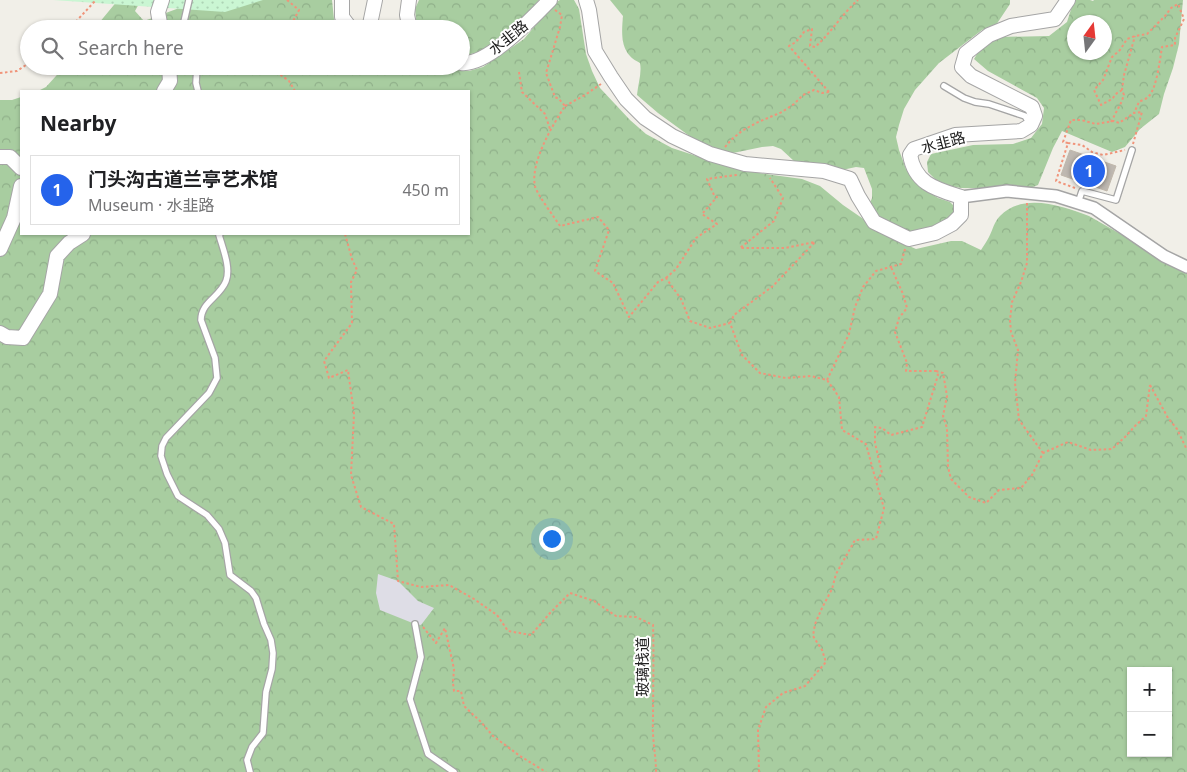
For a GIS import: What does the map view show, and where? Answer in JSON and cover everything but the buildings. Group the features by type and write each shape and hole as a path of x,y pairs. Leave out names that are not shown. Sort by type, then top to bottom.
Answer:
{"street":[{"path":"159,20 158,12 162,0"},
{"path":"342,0 342,17 344,20"},
{"path":"371,20 375,0"},
{"path":"408,20 409,0"},
{"path":"586,0 595,51 626,99 645,118 672,136 710,154 752,165 824,171 850,179 874,222 909,239 934,233 952,224 962,215 961,197 1006,191 1056,196 1094,208 1164,256 1187,267"},
{"path":"1031,125 1034,116 1032,107 971,76 962,67 966,53 989,35 1011,26 1055,19 1068,0"},
{"name":"水韭路","path":"470,62 480,59 502,45 548,2"},
{"path":"165,90 170,81 170,75"},
{"name":"水韭路","path":"961,197 932,188 918,175 911,164 910,155 914,149 955,135 1021,131 1031,125"},
{"path":"0,157 10,157 20,167"},
{"path":"0,249 14,218 20,191"},
{"path":"0,333 7,337 23,338 50,294 57,256 69,242 82,235"}],"lane":[{"path":"184,20 189,0"},
{"path":"196,75 198,90"},
{"path":"944,86 964,98 1025,116 1031,125"},
{"path":"1078,204 1082,191 1116,200 1132,150"},
{"path":"219,235 227,267 226,281 201,314 201,320 215,358 217,378 209,393 166,438 162,446 161,456 167,474 178,496 207,515 219,529 225,544 230,575 251,591 256,598 271,640 273,653 272,669 266,692 263,733 252,747 247,760 250,772"},
{"path":"418,624 421,657 410,698 428,754 454,772"}],"path":[{"path":"77,20 96,0"},
{"path":"287,0 299,10 294,20"},
{"path":"717,156 732,139 756,123 782,112 794,104 803,94 814,90 828,92 789,46 796,42 804,32 812,29 810,46 815,47 858,0"},
{"path":"548,2 562,15 546,73 555,97 565,106"},
{"path":"1122,90 1102,105 1094,90 1104,80 1112,57 1120,50 1127,39 1147,34 1166,16 1171,8 1178,4 1184,19 1175,38 1175,44 1162,47 1152,90 1148,97 1138,102 1134,113"},
{"path":"1111,122 1124,95 1122,90 1124,75 1135,36"},
{"path":"0,74 20,69"},
{"path":"520,72 522,92 545,114 550,129"},
{"path":"280,75 289,82 294,90"},
{"path":"611,77 565,106 550,129 534,169 535,188 560,226 598,217 609,230 595,271 613,283 629,317 658,282 676,269 696,238 717,224 702,214 717,196 714,195 707,179 736,175 752,165 764,170 783,198 774,221 740,248 785,248 814,242 773,286 734,315 730,323 742,355 760,373 786,378 811,376 827,380 839,397 842,430 866,444 884,508 876,539 855,540 836,574 832,589 815,624 813,636 822,650 826,662 805,686 783,693 766,707 758,730 759,772"},
{"path":"1142,112 1132,150 1103,155 1092,152 1082,145 1063,142 1071,120 1081,120 1096,124 1114,121 1119,123 1134,113 1142,112"},
{"path":"1068,143 1056,181 1082,191"},
{"path":"1027,193 1027,263 1012,302 1010,320 1011,332 1018,350 1015,383 1019,420 1043,453"},
{"name":"玻璃栈道","path":"345,235 357,270 351,282 352,323 324,361 329,378 348,370 354,414 351,475 361,507 394,524 398,581 421,587 449,585 497,614 508,631 531,635 570,593 594,601 616,616 636,617 653,625 652,724 656,771"},
{"path":"827,380 849,334 855,307 863,287 876,271 901,264 909,239"},
{"path":"891,267 907,308 899,318 895,332 907,363 906,371 936,371 943,373 947,396 943,416 947,428 948,467 951,479 969,497 986,503 999,490 1021,488 1032,475 1043,453 1068,442 1091,450 1112,449 1146,416 1150,386 1168,418 1177,429 1187,450"},
{"path":"666,278 681,299 690,321 710,328 730,323"},
{"path":"876,481 882,473 875,443 875,427 882,428 891,435 922,428 938,375 936,371"},
{"path":"418,624 428,632 436,643 445,628 454,669 454,691 461,691 464,706 493,736 546,772"}],"green space":[{"path":"53,0 263,0 225,12"},
{"path":"118,0 141,0 135,11 143,20 101,20"},
{"path":"199,0 332,0 334,20 147,20"},
{"path":"419,0 539,0 514,28 496,43 470,54 470,20 416,20 415,9"},
{"path":"560,0 574,0 579,9 586,54 600,88 646,134 672,148 730,167 802,179 820,186 843,205 891,238 916,249 951,241 962,241 981,250 996,221 1009,209 1020,204 1043,203 1067,208 1089,216 1173,264 1187,270 1187,772 0,772 0,100 12,100 20,97 20,235 470,235 470,90 40,90 46,87 57,75 470,75 470,71 483,67 524,39 554,3"},
{"path":"610,0 1010,0 1010,4 996,25 982,30 939,63 915,90 904,109 899,125 896,137 906,169 923,188 938,198 950,202 955,207 956,214 933,227 914,233 870,217 867,210 872,198 872,189 864,168 856,167 842,170 795,162 781,149 773,146 733,153 695,140 637,95 640,63 627,52 622,37 623,16"},
{"path":"1074,0 1183,0 1179,44 1159,114 1140,129 1125,147 1112,152 1062,131 1038,185 1028,189 961,188 940,184 928,172 927,162 931,154 973,145 1013,144 1031,138 1042,124 1044,108 1037,98 988,71 974,59 980,49 998,37 1049,36 1067,22 1067,60 1112,60 1112,15 1069,15"}],"shaded area":[{"path":"378,574 398,581 418,601 434,608 421,625 380,610 376,593"}],"place":[{"name":"门头沟古道兰亭艺术馆","path":"1089,171"}]}
